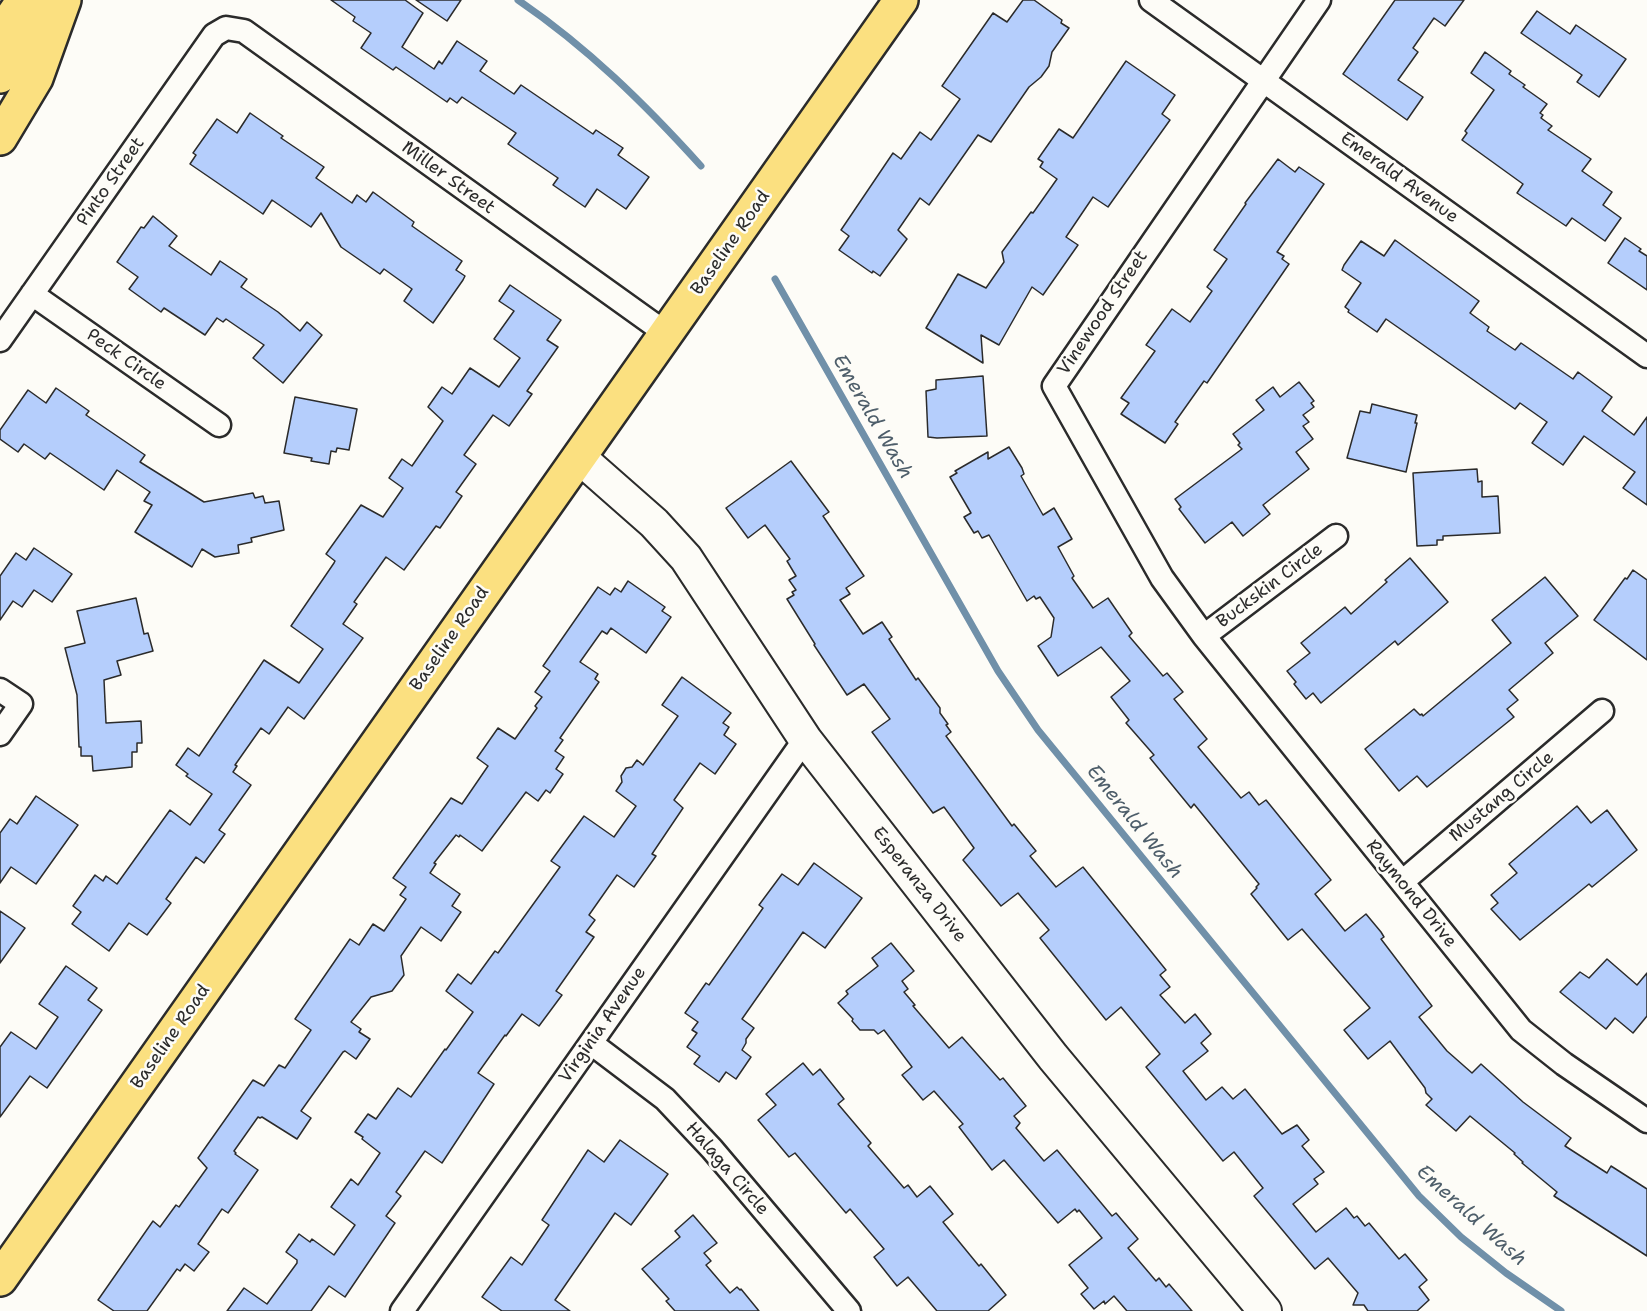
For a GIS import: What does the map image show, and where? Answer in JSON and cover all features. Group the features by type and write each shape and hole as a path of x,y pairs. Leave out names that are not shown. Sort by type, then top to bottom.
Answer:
{"main road":[{"path":"0,34 24,0"},
{"path":"0,76 54,0"},
{"path":"0,138 36,78 63,0"},
{"name":"Baseline Road","path":"0,1278 901,0"},
{"name":"Esperanza Drive","path":"579,457 654,523 686,558 804,739 1053,1057 1265,1311"}],"street":[{"name":"Emerald Avenue","path":"1151,0 1647,356"},
{"name":"Vinewood Street","path":"1204,636 1162,578 1054,386 1319,0"},
{"name":"Miller Street","path":"226,28 244,32 667,334"},
{"name":"Pinto Street","path":"0,340 214,35 226,28"},
{"name":"Peck Circle","path":"32,294 219,425"},
{"name":"Buckskin Circle","path":"1204,636 1336,536"},
{"name":"Raymond Drive","path":"1204,636 1521,1030 1564,1064 1646,1118"},
{"path":"0,690 21,704 0,734"},
{"name":"Mustang Circle","path":"1402,882 1602,711"},
{"name":"Virginia Avenue","path":"402,1311 804,739"},
{"name":"Halaga Circle","path":"591,1043 665,1099 712,1149 849,1311"}],"building":[{"path":"331,0 405,0 423,13 402,47 434,69 439,61 442,64 457,41 487,61 480,71 514,94 521,85 593,134 596,130 623,148 618,155 649,177 626,209 597,189 585,207 553,185 558,178 508,144 516,133 462,97 457,103 450,98 447,102 396,67 393,70 361,48 371,33 353,21 355,17"},
{"path":"416,0 461,0 447,21"},
{"path":"1023,0 1034,0 1062,20 1061,23 1069,28 1052,52 1049,66 1029,87 991,142 978,135 929,205 920,198 898,230 907,239 880,276 873,271 872,273 839,250 849,236 841,230 893,153 901,159 920,132 931,140 960,99 942,86 993,13 1007,22"},
{"path":"1395,0 1464,0 1445,26 1434,18 1413,48 1418,52 1398,80 1423,97 1407,120 1343,74"},
{"path":"1537,11 1570,34 1576,25 1626,59 1599,97 1577,82 1582,75 1521,33"},
{"path":"1485,52 1511,71 1509,74 1525,85 1523,87 1547,104 1540,113 1543,115 1541,118 1552,126 1548,130 1591,159 1582,171 1612,192 1603,205 1621,218 1605,241 1572,218 1566,226 1517,193 1523,184 1462,140 1467,133 1465,131 1494,90 1471,73"},
{"path":"1126,61 1175,95 1162,114 1170,120 1108,207 1093,197 1066,237 1078,245 1043,295 1032,287 999,345 981,335 983,363 926,328 958,274 986,288 1004,262 1002,252 1057,179 1040,167 1043,162 1038,159 1059,129 1073,138"},
{"path":"250,113 283,136 281,138 324,167 316,178 352,203 357,195 366,202 373,192 414,222 412,226 462,261 456,270 465,276 433,323 404,301 412,289 384,269 380,274 341,247 321,213 311,227 272,200 263,214 190,164 196,155 193,153 217,119 237,133"},
{"path":"1278,159 1295,172 1299,167 1324,184 1277,252 1284,256 1282,259 1289,264 1207,383 1204,381 1175,422 1178,424 1165,443 1121,414 1129,403 1121,398 1155,351 1146,345 1172,309 1190,322 1212,291 1207,287 1227,259 1214,250"},
{"path":"153,216 177,236 169,246 211,275 220,261 247,279 241,287 278,312 300,331 307,322 322,335 283,383 253,358 264,345 226,319 223,322 217,318 205,335 164,308 161,312 129,289 138,277 117,262 141,227 144,228"},
{"path":"1625,238 1647,256 1647,290 1608,263"},
{"path":"1395,240 1479,301 1470,313 1489,327 1487,331 1515,350 1521,343 1573,379 1578,372 1612,397 1602,411 1634,435 1647,417 1647,505 1623,488 1635,472 1584,436 1563,465 1532,443 1547,422 1520,403 1515,409 1386,319 1377,332 1348,312 1349,310 1345,307 1361,283 1342,270 1344,265 1361,241 1384,256"},
{"path":"510,285 561,320 547,340 558,347 527,391 532,394 509,426 493,415 464,455 476,464 456,492 462,496 440,528 436,526 404,570 386,557 354,602 357,604 343,624 363,638 304,719 288,707 269,734 261,728 235,765 237,766 233,772 251,785 219,830 225,834 204,863 196,857 166,899 171,903 147,935 129,923 109,951 72,924 81,912 73,906 95,875 103,881 106,876 117,884 170,810 190,825 212,794 186,776 188,774 176,765 188,748 199,756 264,660 299,683 323,649 291,626 335,561 326,554 361,505 383,517 403,488 389,478 402,459 412,466 443,421 428,407 442,387 452,394 470,368 499,387 520,358 494,339 514,311 499,301"},
{"path":"983,376 987,436 928,437 926,391 936,389 936,380"},
{"path":"1299,382 1314,401 1311,403 1314,407 1303,415 1309,422 1303,426 1313,439 1296,452 1309,469 1263,505 1270,514 1243,536 1232,522 1205,543 1179,509 1181,507 1175,499 1242,449 1233,434 1264,410 1256,400 1273,387 1280,397"},
{"path":"56,388 89,411 86,415 145,455 140,462 204,502 253,493 255,498 263,496 265,503 279,501 284,530 251,538 252,542 238,545 239,553 215,557 202,549 192,567 135,532 152,505 144,501 150,492 117,470 104,490 50,453 45,459 24,444 18,452 0,439 0,430 28,390 46,403"},
{"path":"295,397 357,409 349,450 337,448 336,452 331,451 329,464 284,453"},
{"path":"1372,404 1417,415 1406,472 1347,458 1360,411 1370,413"},
{"path":"1009,447 1022,468 1024,474 1021,476 1043,515 1054,508 1072,539 1058,547 1074,576 1072,578 1093,608 1108,598 1132,633 1129,636 1163,676 1167,673 1183,692 1174,699 1207,739 1198,747 1241,798 1249,792 1259,805 1266,800 1331,880 1315,894 1345,931 1366,914 1381,932 1384,937 1381,939 1432,1006 1419,1017 1447,1051 1472,1073 1481,1064 1523,1102 1571,1138 1565,1146 1607,1173 1611,1166 1647,1189 1647,1256 1554,1196 1557,1192 1470,1116 1456,1131 1426,1105 1432,1099 1390,1041 1368,1059 1344,1030 1370,1008 1302,929 1288,940 1251,894 1259,884 1194,804 1191,808 1150,758 1154,755 1126,723 1129,720 1111,697 1130,681 1101,647 1058,676 1038,646 1051,637 1054,618 1040,597 1036,599 1034,596 1027,601 989,535 982,538 978,531 974,533 964,517 971,513 950,477 957,473 955,471 988,452 988,459"},
{"path":"791,461 829,512 823,516 864,576 846,588 850,594 840,600 863,634 882,622 892,637 889,639 916,680 918,678 940,708 940,713 951,732 946,736 1012,826 1014,824 1036,851 1030,856 1056,887 1083,867 1166,970 1160,975 1170,987 1160,995 1185,1023 1195,1014 1211,1034 1201,1043 1208,1051 1183,1071 1206,1100 1222,1087 1233,1099 1245,1089 1282,1134 1297,1125 1309,1140 1302,1146 1324,1172 1314,1179 1318,1184 1293,1204 1316,1232 1346,1208 1365,1226 1369,1223 1399,1259 1405,1254 1427,1280 1419,1287 1429,1300 1417,1311 1368,1311 1364,1305 1353,1305 1358,1293 1328,1258 1315,1269 1254,1196 1263,1188 1234,1152 1223,1161 1146,1067 1160,1054 1121,1007 1106,1020 1040,938 1049,930 1018,893 1001,906 963,860 974,848 944,807 933,813 872,732 890,719 864,684 847,695 787,599 794,595 792,592 796,590 789,580 796,576 787,561 790,559 765,525 748,538 726,508"},
{"path":"1477,469 1478,482 1482,481 1482,497 1498,496 1500,533 1443,536 1443,540 1437,540 1437,545 1417,546 1413,473"},
{"path":"34,548 72,574 52,602 34,590 22,607 13,601 0,620 0,576 16,553 26,560"},
{"path":"1410,558 1448,602 1398,645 1395,641 1321,703 1313,693 1306,699 1287,671 1310,653 1301,643 1345,607 1351,614"},
{"path":"1633,570 1647,580 1647,660 1594,620"},
{"path":"1545,577 1578,616 1545,643 1553,653 1509,690 1518,700 1507,709 1514,717 1427,787 1417,776 1399,791 1365,749 1414,709 1423,716 1511,643 1492,620"},
{"path":"628,581 665,607 662,611 671,617 646,653 611,628 607,634 602,631 580,662 598,674 595,679 599,682 560,738 563,740 555,751 564,757 556,769 563,774 550,793 546,790 538,801 526,792 482,851 460,835 459,837 456,835 434,863 436,864 430,873 460,894 452,906 461,912 441,941 421,927 401,956 404,975 392,991 371,997 351,1022 361,1029 359,1032 370,1039 356,1059 345,1051 343,1052 301,1111 311,1118 297,1139 262,1117 258,1117 234,1151 258,1170 228,1213 222,1209 198,1244 209,1252 194,1271 185,1264 180,1271 177,1269 147,1311 114,1311 98,1300 153,1221 160,1227 176,1205 179,1207 207,1168 198,1158 253,1080 264,1086 279,1065 285,1068 311,1030 295,1019 350,939 359,945 373,924 384,931 406,899 400,895 406,887 393,878 451,798 462,804 488,766 477,758 498,728 515,739 537,708 535,706 542,697 535,692 550,671 543,666 598,587 610,595 615,588 621,592"},
{"path":"136,598 144,634 148,633 153,651 117,661 121,675 104,680 106,723 141,721 142,743 137,743 137,752 132,752 132,767 93,771 92,756 81,756 77,695 65,648 85,643 77,611"},
{"path":"682,677 731,713 723,723 729,727 724,735 736,744 715,774 700,763 674,800 683,808 652,854 656,856 634,887 617,875 589,915 595,920 586,932 594,937 556,991 562,995 539,1026 522,1014 478,1073 494,1084 442,1163 425,1151 396,1192 401,1196 386,1216 395,1223 345,1297 329,1286 311,1311 227,1311 244,1288 267,1304 297,1263 297,1260 286,1252 299,1234 310,1242 312,1239 334,1255 355,1225 331,1207 351,1179 358,1185 380,1153 355,1132 368,1114 376,1119 398,1088 411,1097 446,1050 473,1012 446,991 458,974 471,984 495,951 498,953 560,867 551,861 584,816 614,837 636,806 616,791 622,782 621,776 626,768 632,767 637,760 643,765 678,716 662,705"},
{"path":"36,796 78,825 36,884 11,867 0,883 0,833 10,819 17,824"},
{"path":"1577,806 1591,823 1607,810 1637,850 1592,887 1589,884 1520,940 1491,909 1498,903 1491,895 1517,873 1509,864"},
{"path":"814,863 862,898 825,948 803,932 742,1019 754,1028 742,1050 751,1057 736,1079 726,1072 719,1082 694,1064 700,1056 687,1047 697,1033 692,1030 698,1022 685,1013 706,983 709,985 763,908 759,905 782,874 798,885"},
{"path":"0,911 25,928 0,963"},
{"path":"891,943 914,971 902,981 908,989 904,992 915,1005 913,1006 949,1048 962,1037 1000,1080 1003,1078 1026,1106 1014,1116 1020,1123 1016,1128 1044,1161 1057,1150 1112,1216 1116,1213 1138,1239 1128,1248 1156,1281 1159,1278 1166,1287 1169,1284 1192,1311 1127,1311 1114,1296 1105,1304 1104,1301 1094,1309 1081,1294 1088,1288 1069,1265 1102,1238 1079,1210 1077,1212 1075,1209 1058,1223 1004,1160 992,1170 959,1127 963,1124 934,1091 923,1100 902,1075 912,1067 884,1030 878,1034 874,1030 860,1030 852,1021 853,1019 838,1003 848,994 846,991 878,966 872,958"},
{"path":"1607,959 1637,985 1647,973 1647,1016 1633,1033 1615,1018 1606,1029 1560,992 1580,972 1589,978"},
{"path":"66,966 97,988 88,1000 102,1010 47,1088 30,1076 0,1117 0,1047 11,1032 36,1049 58,1017 39,1004"},
{"path":"803,1063 813,1075 820,1069 844,1099 838,1104 871,1143 868,1146 904,1188 908,1185 917,1197 930,1186 953,1214 943,1222 1006,1295 988,1311 937,1311 908,1277 897,1286 874,1257 884,1249 850,1209 846,1213 795,1153 789,1157 758,1120 776,1105 766,1094"},
{"path":"620,1140 668,1174 631,1225 615,1213 555,1300 570,1311 502,1311 482,1297 511,1257 522,1265 549,1225 542,1220 588,1150 604,1162"},
{"path":"693,1215 717,1243 704,1253 711,1261 706,1265 730,1293 737,1287 741,1289 759,1311 675,1311 666,1301 669,1299 642,1269 680,1237 675,1231"}],"waterway":[{"name":"Emerald Wash","path":"518,0 568,37 614,77 701,166"},
{"name":"Emerald Wash","path":"775,279 998,671 1038,730 1419,1196 1461,1237 1506,1273 1561,1311"}]}
